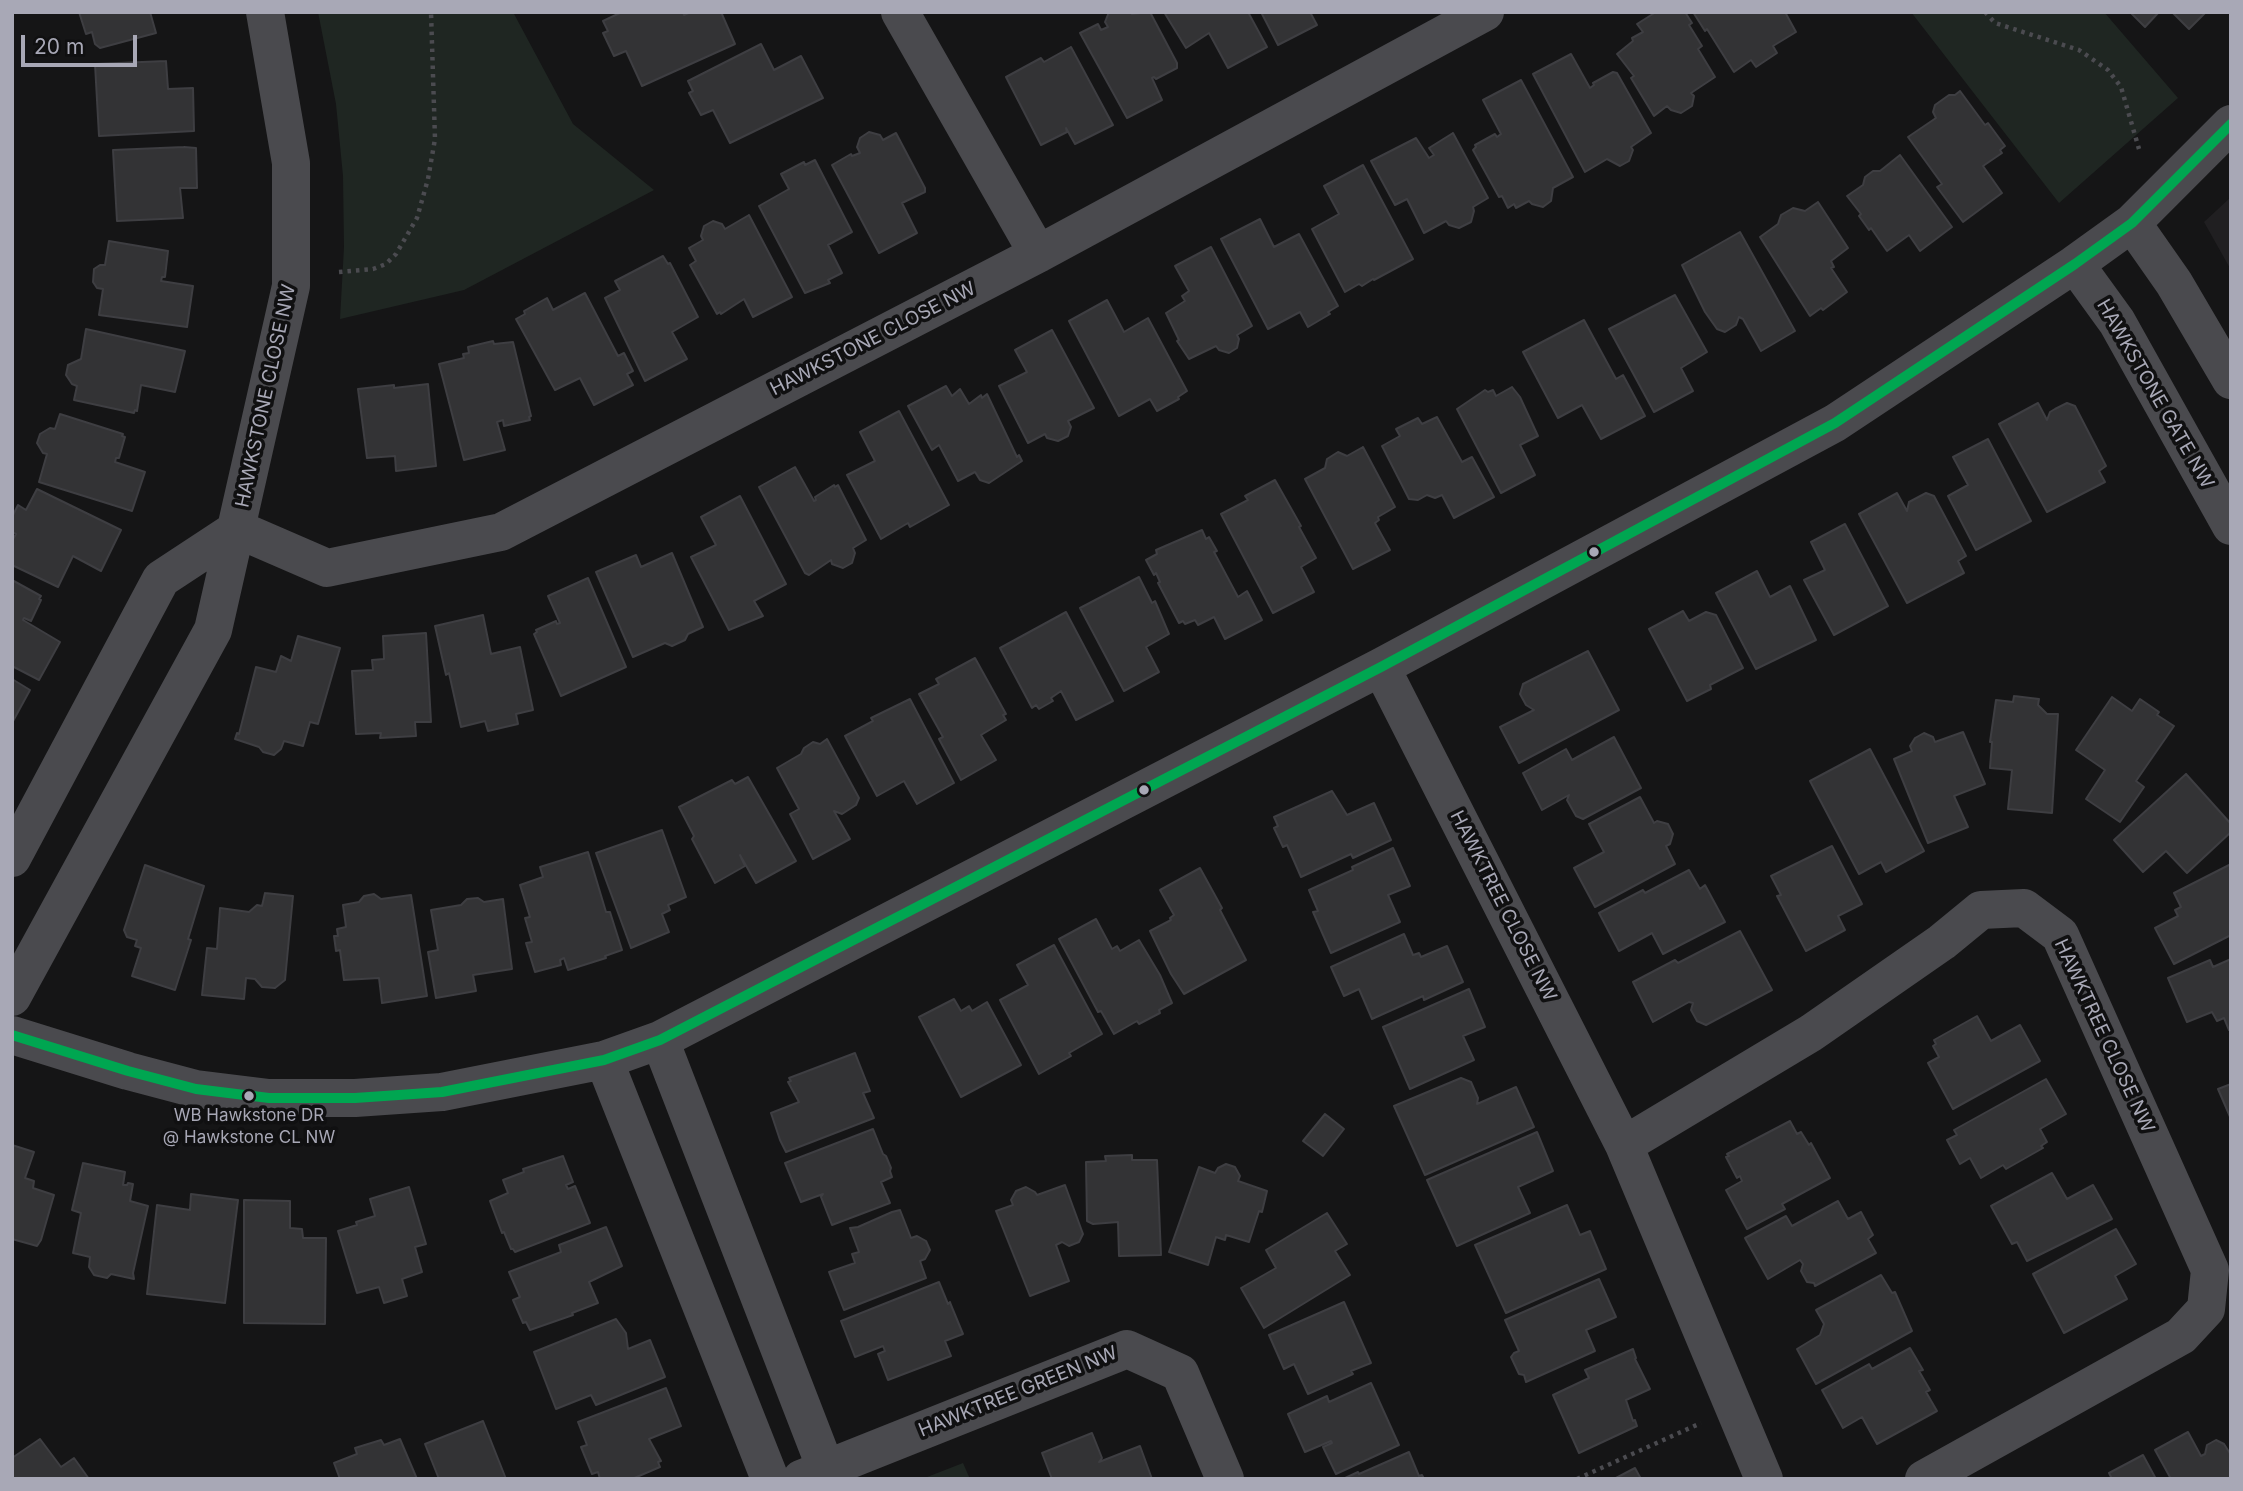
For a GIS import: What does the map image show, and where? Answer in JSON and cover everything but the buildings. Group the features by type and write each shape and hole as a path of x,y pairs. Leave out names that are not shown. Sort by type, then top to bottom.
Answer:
{"street":[{"name":"HAWKSTONE CLOSE NW","path":"12,997 214,630 291,286 291,163 265,12"},
{"path":"900,12 1038,254"},
{"name":"HAWKSTONE CLOSE NW","path":"237,529 327,568 501,533 1038,254 1485,12"},
{"path":"12,1035 128,1071 196,1088 269,1098 355,1098 442,1092 604,1059 660,1040 1381,667 1835,423 2075,264 2132,223 2231,124"},
{"path":"2132,223 2174,284 2231,380"},
{"name":"HAWKSTONE GATE NW","path":"2075,264 2117,322 2231,526"},
{"name":"HAWKSTONE CLOSE NW","path":"12,858 160,579 237,529"},
{"name":"HAWKTREE CLOSE NW","path":"1381,667 1624,1145 1764,1479"},
{"name":"HAWKTREE CLOSE NW","path":"1624,1145 1811,1033 1942,942 1982,910 2024,908 2060,935 2210,1270 2206,1309 2181,1336 1924,1479"},
{"name":"HAWKTREE GREEN NW","path":"660,1040 813,1474 1126,1349 1180,1373 1225,1479"},
{"path":"604,1059 770,1479"}],"path":[{"path":"339,272 373,270 386,264 396,254 417,218 435,139 431,12"},
{"path":"1985,12 1995,23 2079,50 2108,70 2121,87 2139,149"},
{"path":"1577,1479 1713,1417"}],"shaded area":[{"path":"318,12 513,12 573,124 654,190 464,290 340,319 344,247 343,176 336,104"},
{"path":"1911,12 2104,12 2178,98 2059,203"},
{"path":"2231,197 2231,270 2204,222"},
{"path":"963,1463 970,1479 922,1479"}],"transit line":[{"path":"12,1035 196,1089 269,1098 355,1098 442,1092 604,1060 660,1040 1381,667 1835,423 2075,264 2132,223 2231,124"}],"place":[{"name":"WB Hawkstone DR @ Hawkstone CL NW","path":"249,1096"}]}
